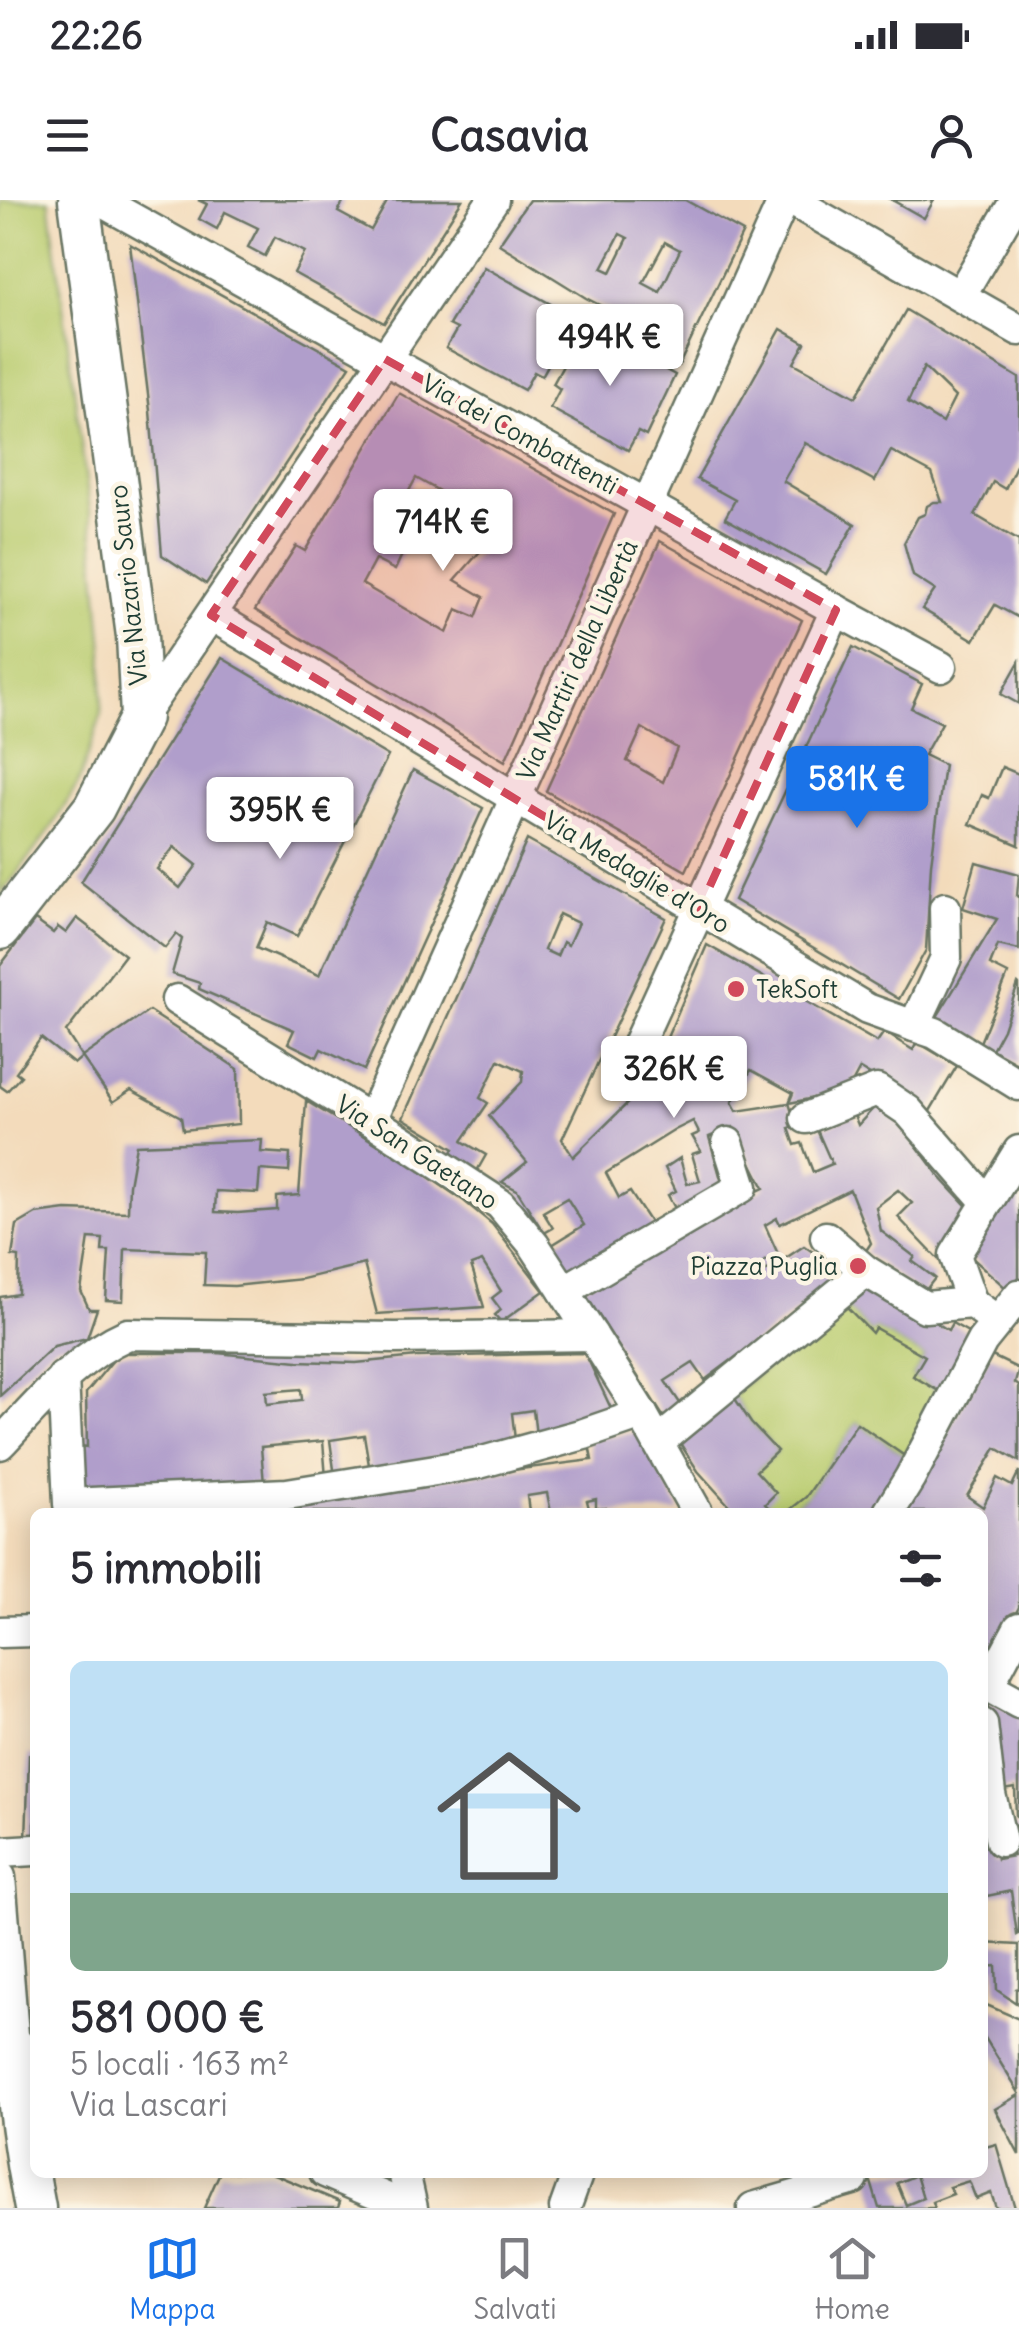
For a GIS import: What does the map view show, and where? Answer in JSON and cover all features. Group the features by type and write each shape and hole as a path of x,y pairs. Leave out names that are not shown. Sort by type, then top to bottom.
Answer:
{"street":[{"name":"Via Nazario Sauro","path":"0,930 94,808 141,717 136,636 79,200"},
{"name":"Via dei Combattenti","path":"99,200 941,667"},
{"path":"141,717 493,200"},
{"path":"787,200 1019,330"},
{"name":"Via Martiri della Libertà","path":"371,1120 787,200"},
{"path":"960,296 1016,200"},
{"path":"621,1081 836,610"},
{"name":"Via Medaglie d'Oro","path":"211,615 867,1009 934,1034 1019,1085"},
{"path":"914,1026 946,958 946,908"},
{"name":"Via San Gaetano","path":"176,1000 500,1204 534,1244 642,1414 696,1508"},
{"path":"806,1118 877,1090 908,1110 987,1202"},
{"path":"564,1291 742,1187 728,1144"},
{"path":"997,1321 972,1302 955,1255 1019,1151"},
{"path":"826,1237 862,1275 924,1307 972,1302"},
{"path":"658,1442 862,1275"},
{"path":"892,1508 982,1342 1019,1295"},
{"path":"0,1444 63,1377 109,1342 128,1334 592,1336"},
{"path":"63,1377 70,1504 156,1506 286,1494 480,1463 642,1414"},
{"path":"988,1679 1019,1628"},
{"path":"0,1632 30,1631"},
{"path":"988,1686 1019,1703"},
{"path":"988,1776 1001,1841"},
{"path":"0,1852 30,1850"},
{"path":"0,1876 16,2048 16,2093 35,2208"},
{"path":"331,2178 351,2197 410,2208 405,2178"},
{"path":"565,2208 576,2178"},
{"path":"753,2208 855,2186"}],"highlighted area":[{"path":"385,359 836,610 699,910 211,615"}],"green space":[{"path":"0,200 49,200 92,526 103,650 101,716 78,784 52,827 0,896"},
{"path":"846,1306 871,1332 875,1328 925,1356 913,1376 942,1393 906,1457 857,1423 806,1497 792,1508 769,1508 765,1504 756,1471 777,1451 751,1423 732,1394"}],"building":[{"path":"198,200 344,200 338,212 371,230 388,200 462,200 384,323 294,273 305,252 275,237 265,256 248,247 258,228 225,212 217,229 199,219 207,204"},
{"path":"529,200 685,200 743,232 679,365 627,335 632,322 499,244","holes":["620,234 628,238 611,272 602,268","665,242 680,250 660,292 643,283"]},
{"path":"892,200 934,200 924,218"},
{"path":"130,244 350,366 206,584 162,555"},
{"path":"484,267 574,317 542,376 534,372 524,390 446,348 457,329 449,325"},
{"path":"906,310 1019,378 1019,459 1005,489 993,482 975,515 1019,541 1019,618 995,605 974,640 922,609 935,590 913,576 904,543 927,506 942,502 932,473 891,451 875,481 805,443 783,481 855,524 826,574 725,518 735,500 697,479 781,329 805,343 794,363 856,397","holes":["924,367 955,397 942,423 908,402"]},
{"path":"585,326 675,375 646,436 638,432 628,450 550,408 560,389 553,384"},
{"path":"399,393 614,514 505,761 255,610 296,546 305,551","holes":["416,478 457,501 450,514 491,539 455,580 484,597 476,617 457,609 447,633 362,584 375,560 395,570 416,524 402,518 409,505 403,502"]},
{"path":"660,541 802,620 686,871 546,791","holes":["642,728 677,748 663,782 627,761"]},
{"path":"853,647 922,684 911,708 942,723 924,755 944,765 931,864 926,950 899,999 734,900"},
{"path":"222,658 388,756 297,936 267,922 256,948 319,975 413,770 483,808 364,1070 321,1049 317,1057 288,1043 294,1030 199,989 200,983 172,974 182,939 176,934 165,948 81,882","holes":["174,847 197,865 180,888 157,869"]},
{"path":"1019,662 1019,704 1001,694"},
{"path":"1002,767 1019,774 1019,845 970,824 982,795 989,798"},
{"path":"527,840 666,918 562,1139 573,1157 647,1084 707,945 877,1042 884,1032 913,1050 917,1042 957,1066 930,1111 860,1069 848,1091 789,1103 796,1126 789,1128 795,1145 802,1143 813,1172 832,1164 817,1130 854,1115 858,1125 882,1099 939,1176 975,1215 938,1259 898,1217 912,1203 898,1190 876,1207 881,1231 935,1278 922,1295 865,1252 871,1243 850,1190 780,1224 777,1218 765,1225 778,1254 763,1262 766,1271 804,1246 848,1276 705,1380 693,1363 665,1381 686,1412 668,1424 582,1289 764,1188 733,1127 709,1137 724,1190 679,1216 668,1195 676,1191 665,1168 680,1158 687,1184 700,1181 692,1154 701,1151 692,1136 699,1133 693,1121 606,1173 619,1198 630,1192 655,1230 573,1279 552,1245 584,1225 567,1198 543,1212 553,1228 544,1233 517,1190 502,1182 527,1162 489,1116 522,1082 523,1071 499,1060 480,1098 488,1103 462,1141 486,1155 474,1176 447,1160 454,1149 403,1118","holes":["559,914 578,923 568,945 563,942 557,956 544,950","751,1070 793,1093 789,1103 737,1111 732,1102"]},
{"path":"976,862 1019,874 1019,950 998,945 990,965 1008,974 979,1045 935,1020 997,919 963,908"},
{"path":"77,918 125,955 66,1032 82,1057 74,1064 41,1038 16,1072 21,1076 7,1091 0,1086 0,966 35,920 53,933 58,927 66,933"},
{"path":"1018,984 1019,1064 1001,1054 998,1060 989,1055 1003,1029"},
{"path":"149,1011 238,1069 239,1124 183,1130 181,1117 131,1090 113,1102 82,1057"},
{"path":"306,1101 464,1201 492,1224 544,1291 501,1322 495,1315 501,1310 492,1298 501,1291 482,1261 471,1265 484,1307 377,1314 364,1264 302,1279 204,1285 206,1252 125,1249 123,1301 106,1300 109,1251 102,1251 103,1239 89,1238 81,1291 89,1309 97,1309 87,1338 54,1346 0,1396 0,1297 18,1294 19,1257 12,1256 17,1225 36,1214 66,1210 128,1212 136,1145 262,1140 261,1152 290,1154 289,1172 260,1170 258,1193 216,1191 215,1212 277,1210 277,1197 299,1195"},
{"path":"1019,1167 1019,1277 1008,1290 969,1255"},
{"path":"870,1282 948,1330 952,1323 975,1336 942,1393 913,1376 925,1356 875,1328 872,1333 846,1306"},
{"path":"119,1353 217,1353 356,1363 417,1357 585,1353 615,1417 536,1435 533,1410 512,1413 515,1440 370,1471 364,1435 330,1440 335,1477 326,1478 323,1441 261,1447 264,1484 84,1490 81,1446 87,1447 86,1393","holes":["301,1389 302,1400 267,1404 266,1392"]},
{"path":"990,1355 1019,1369 1015,1383 1019,1386 1019,1461 996,1448 967,1496 983,1507 997,1478 1012,1486 1019,1471 1019,1607 988,1665 988,1508 906,1508"},
{"path":"732,1394 751,1423 777,1451 756,1471 776,1493 765,1504 769,1508 731,1508 698,1471 676,1437"},
{"path":"857,1423 906,1457 877,1508 792,1508 806,1497"},
{"path":"640,1432 678,1508 596,1508 596,1499 587,1501 589,1508 550,1508 547,1493 527,1496 528,1508 209,1508 592,1460 588,1440"},
{"path":"988,1699 1019,1714 1019,1816 1015,1788 996,1791"},
{"path":"29,1755 30,1755 30,1839 26,1839"},
{"path":"988,1810 997,1859 1013,1856 1007,1827 1019,1825 1017,1935 1011,1891 988,1896"},
{"path":"988,1943 1019,1945 1016,2003 997,1990 996,1966 988,1967"},
{"path":"988,2006 1019,2019 1019,2093 988,2043"},
{"path":"1019,2095 1019,2155 995,2109"},
{"path":"996,2144 1015,2208 996,2208 991,2193 976,2199 969,2181 949,2187 953,2194 932,2202 934,2208 879,2208 870,2178 909,2178 897,2183 906,2205 923,2198 917,2178 988,2178 988,2146"},
{"path":"217,2178 283,2178 340,2202 338,2208 204,2208"}],"place":[{"name":"TekSoft","path":"736,989"},
{"name":"Piazza Puglia","path":"858,1266"}]}
